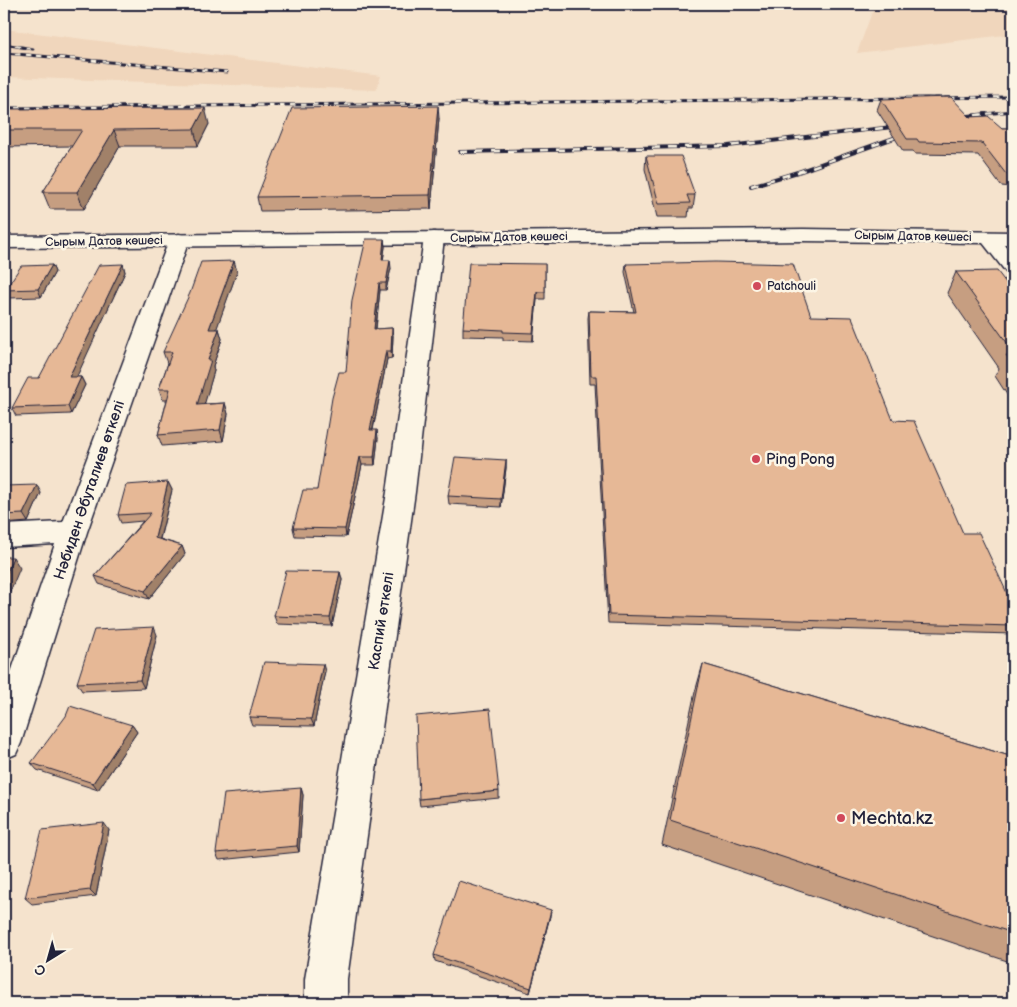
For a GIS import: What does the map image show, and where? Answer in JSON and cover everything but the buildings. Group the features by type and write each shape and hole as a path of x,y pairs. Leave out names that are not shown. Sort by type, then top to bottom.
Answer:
{"street":[{"name":"Сырым Датов көшесі","path":"4,242 803,235 1013,238"},
{"path":"988,237 1013,268"},
{"name":"Каспий өткелі","path":"326,1003 326,979 401,492 434,238"},
{"name":"Нәбиден Әбуталиев өткелі","path":"4,742 73,532 179,240"},
{"path":"4,536 73,532"}],"shaded area":[{"path":"875,4 1013,4 1013,34 857,53"},
{"path":"4,29 381,76 376,90 4,77"}],"railway":[{"path":"4,44 33,49"},
{"path":"4,53 227,72"},
{"path":"4,108 1013,97"},
{"path":"976,115 1013,111"},
{"path":"959,117 987,114"},
{"path":"460,152 728,146 901,126"},
{"path":"751,186 801,171 908,133"}],"place":[{"name":"Patchouli","path":"757,286"},
{"name":"Ping Pong","path":"756,459"},
{"name":"Mechta.kz","path":"841,818"}]}
